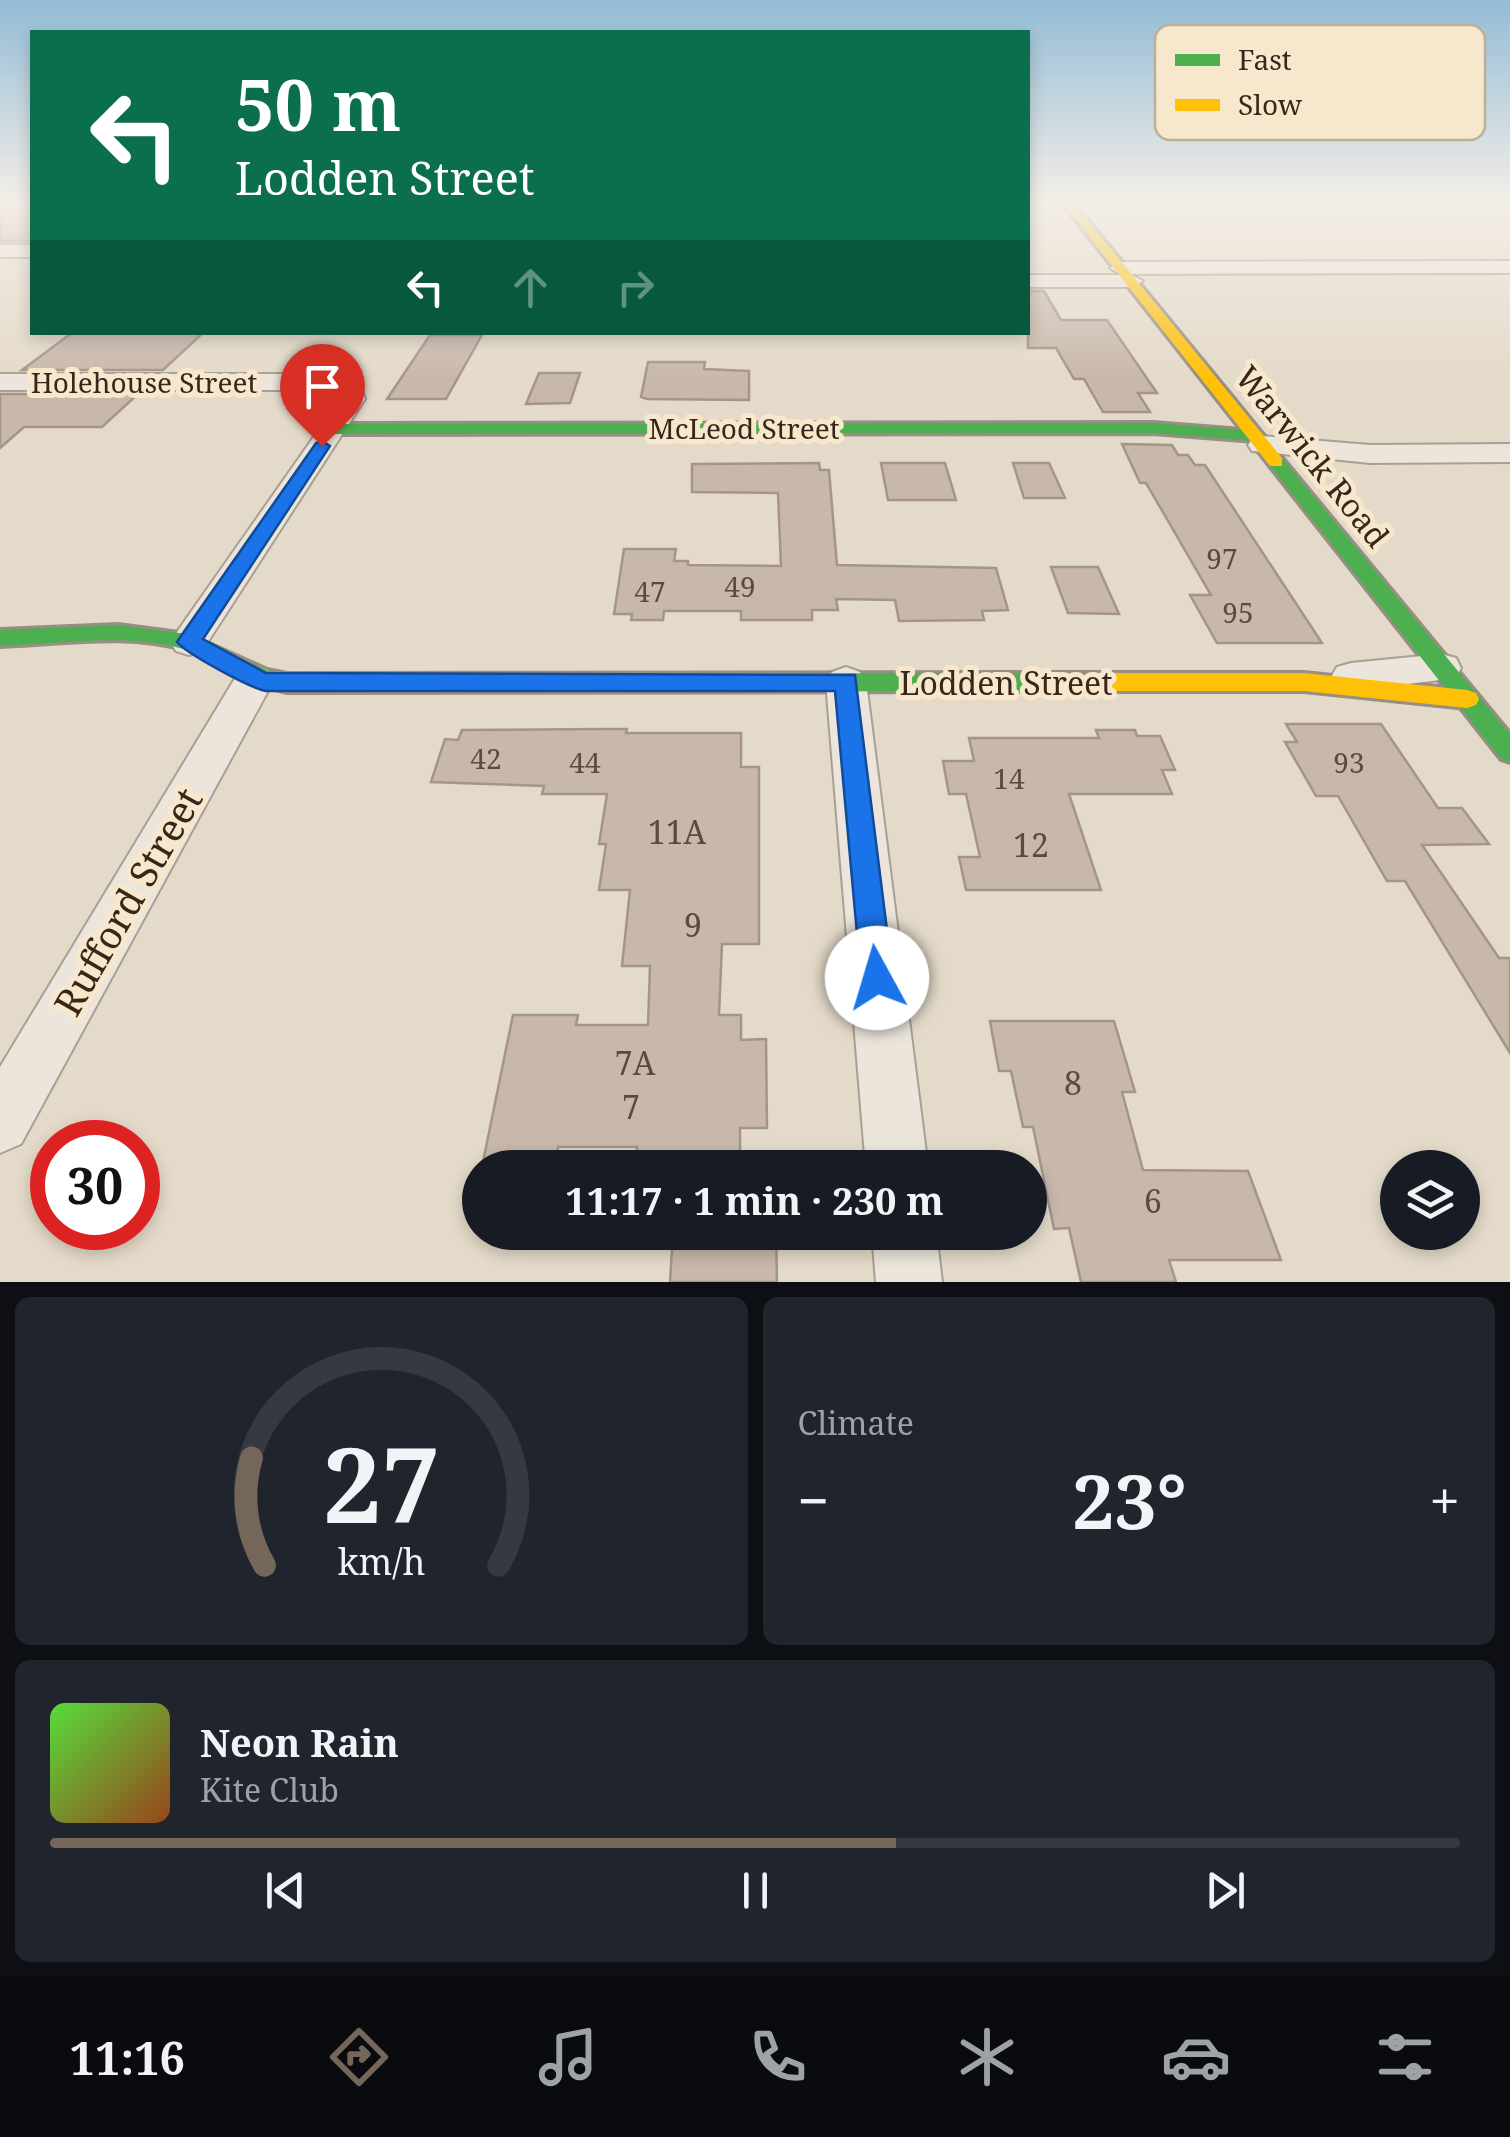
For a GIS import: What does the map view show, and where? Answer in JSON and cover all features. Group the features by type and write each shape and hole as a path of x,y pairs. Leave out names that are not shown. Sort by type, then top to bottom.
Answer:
{"street":[{"name":"Warwick Road","path":"1115,260 1510,752"},
{"path":"1030,281 1126,274 1510,267"},
{"name":"Holehouse Street","path":"0,382 330,382 346,386 352,399 334,428"},
{"path":"189,642 334,428"},
{"name":"McLeod Street","path":"334,428 1154,428 1370,454 1510,454"},
{"path":"0,638 152,638 189,642 219,655 254,680"},
{"name":"Lodden Street","path":"254,680 1304,682 1442,668"},
{"name":"Rufford Street","path":"0,1124 254,680"},
{"path":"846,682 895,1150"},
{"name":"Lodden Street","path":"1304,682 1467,699"},
{"path":"906,1250 909,1282"}],"building":[{"path":"1030,291 1044,291 1061,320 1107,320 1157,393 1138,393 1150,412 1103,412 1084,379 1074,379 1056,348 1028,348"},
{"path":"69,335 201,335 163,370 22,370"},
{"path":"430,335 482,335 446,399 387,399"},
{"path":"648,362 705,362 704,369 749,371 749,400 641,397"},
{"path":"539,373 580,373 570,403 526,404"},
{"path":"0,394 138,394 102,427 24,427 0,448"},
{"path":"1122,444 1172,445 1178,455 1188,455 1195,465 1205,465 1322,643 1217,643 1190,595 1211,595 1146,483 1140,483"},
{"path":"819,463 820,470 829,470 837,565 996,568 1008,610 982,611 984,620 899,621 895,600 836,599 838,610 812,610 812,620 741,620 741,611 664,611 663,620 631,620 632,614 614,614 624,549 676,549 674,561 688,561 688,565 781,566 778,493 692,492 692,464"},
{"path":"881,463 945,463 956,500 888,500"},
{"path":"1013,463 1049,463 1065,498 1024,498"},
{"path":"1051,567 1098,567 1119,614 1068,613"},
{"path":"1286,724 1381,724 1438,808 1462,808 1489,844 1422,845 1499,958 1510,958 1510,1053 1405,881 1387,881 1338,796 1316,796 1285,742 1297,742"},
{"path":"462,730 741,733 741,767 759,767 759,944 722,944 719,1015 741,1015 741,1040 766,1039 767,1128 740,1128 740,1150 485,1150 513,1015 578,1015 576,1025 648,1025 650,966 622,966 630,890 599,890 606,844 599,844 607,794 542,794 544,786 431,782 445,739 458,740"},
{"path":"1096,730 1135,730 1137,736 1160,736 1175,770 1162,770 1172,794 1069,794 1101,890 966,890 959,857 980,857 966,794 949,794 943,761 974,761 969,738 1099,738"},
{"path":"990,1021 1114,1021 1135,1092 1122,1092 1143,1170 1248,1171 1281,1260 1169,1260 1176,1282 1081,1282 1069,1228 1054,1229 1047,1195 1047,1150 1038,1150 1033,1127 1023,1127 1011,1071 999,1071"},
{"path":"672,1250 776,1250 777,1282 670,1282"}],"traffic: fast":[{"path":"334,429 1153,428 1255,436"},
{"path":"1276,462 1510,752"},
{"path":"0,638 94,633 164,637 200,646 259,676 287,683 1106,682"}],"traffic: slow":[{"path":"1113,260 1276,462"},
{"path":"1106,682 1304,682 1467,699"}],"route":[{"path":"322,446 189,642 219,655 254,680 266,682 846,682 877,978"}]}
